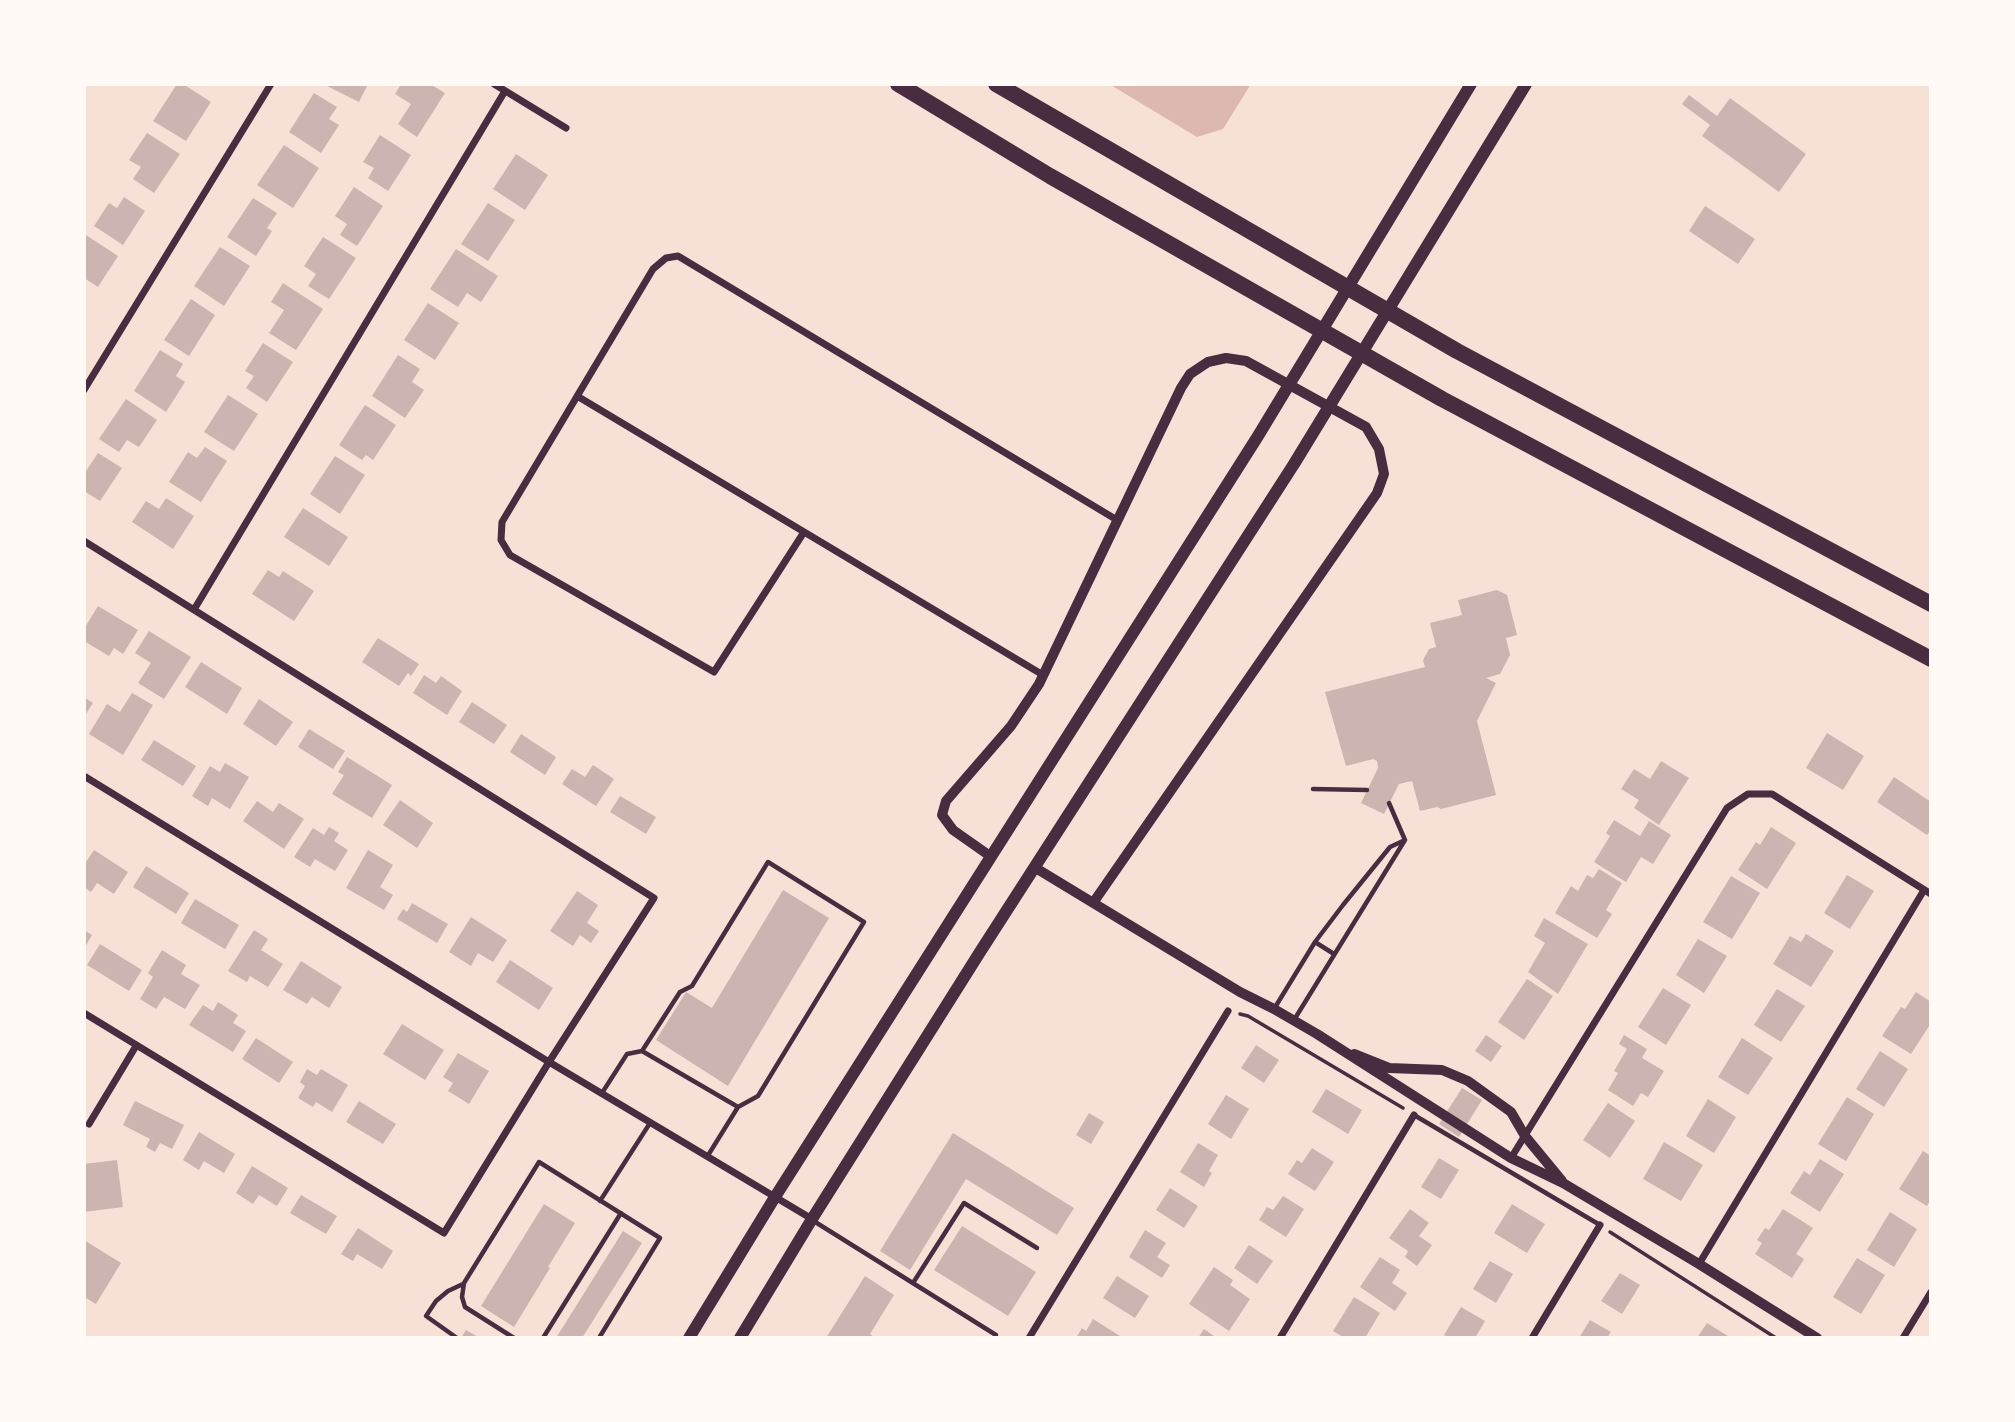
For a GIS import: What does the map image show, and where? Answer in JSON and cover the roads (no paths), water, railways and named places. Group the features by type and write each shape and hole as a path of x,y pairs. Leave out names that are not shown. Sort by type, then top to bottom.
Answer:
{"highway":[{"path":"898,84 1050,176 1442,399 1931,659"},
{"path":"996,84 1457,351 1931,604"}],"main road":[{"path":"690,1338 775,1197 1258,436 1471,84"},
{"path":"740,1338 811,1219 1034,867 1294,464 1526,84"}],"street":[{"path":"84,390 271,84"},
{"path":"494,84 566,128"},
{"path":"195,608 505,91"},
{"path":"804,532 714,672 510,555 501,540 502,522 653,269 666,258 677,256 1118,520"},
{"path":"990,856 953,830 942,815 946,801 1011,726 1043,676 1190,374 1208,362 1226,358 1246,361 1366,428 1379,449 1384,474 1377,493 1093,902"},
{"path":"577,396 1043,676"},
{"path":"84,541 195,608 654,898 444,1233 84,1013"},
{"path":"84,776 549,1062 811,1219"},
{"path":"1511,1158 1727,808 1748,794 1772,794 1928,892 1699,1264"},
{"path":"1034,867 1240,992 1293,1020 1511,1158 1563,1183 1816,1338"},
{"path":"1030,1338 1228,1011"},
{"path":"89,1124 136,1045"},
{"path":"1331,1045 1389,1068 1442,1070 1468,1081 1511,1112 1525,1136 1563,1183"},
{"path":"1280,1338 1414,1115"},
{"path":"1532,1338 1600,1225"},
{"path":"1903,1338 1931,1292"}],"lane":[{"path":"1313,789 1367,790"},
{"path":"1389,803 1405,840"},
{"path":"1274,1009 1315,942 1390,847 1405,840"},
{"path":"1293,1020 1405,840"},
{"path":"642,1051 680,992 692,986 768,862 864,922 758,1097 738,1107 707,1157"},
{"path":"1315,942 1334,954"},
{"path":"602,1094 627,1054 642,1051 738,1107"},
{"path":"1414,1115 1600,1225"},
{"path":"600,1200 650,1123"},
{"path":"514,1338 465,1307 462,1297 464,1283 539,1162 660,1238 599,1338"},
{"path":"913,1283 964,1203 1037,1248"},
{"path":"543,1338 621,1213"},
{"path":"811,1219 996,1335"},
{"path":"457,1338 426,1316 448,1290 464,1283"}]}
